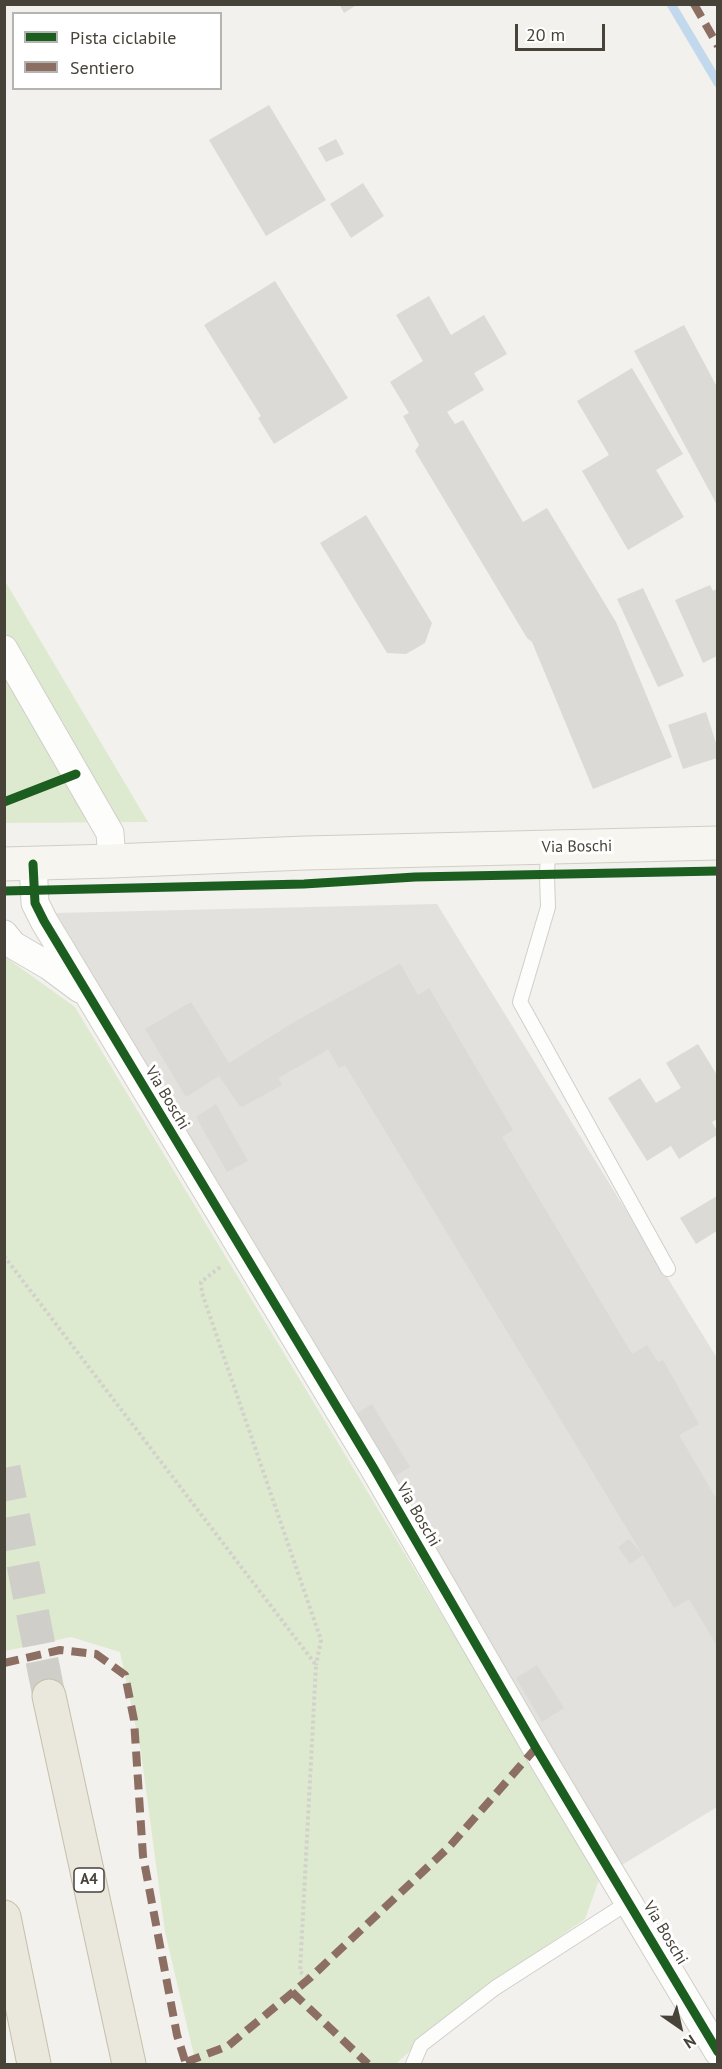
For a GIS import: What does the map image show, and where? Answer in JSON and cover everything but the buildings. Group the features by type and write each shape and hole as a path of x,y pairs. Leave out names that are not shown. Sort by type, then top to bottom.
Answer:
{"highway":[{"name":"A4","path":"49,1696 129,2064"},
{"path":"4,1917 34,2064"}],"main road":[{"name":"Via Boschi","path":"19,864 305,853 717,843"}],"street":[{"path":"4,649 110,832 112,861"},
{"name":"Via Boschi","path":"19,864 44,921 372,1467 717,2052"},
{"path":"4,934 13,945 49,966 88,995"}],"lane":[{"path":"548,848 548,907 520,1002 668,1269"},
{"path":"413,2064 421,2045 495,1988 629,1902"}],"path":[{"path":"242,1251 201,1282 202,1293 321,1640 316,1665 300,1972 310,1978"},
{"path":"4,1256 316,1665"}],"shaded area":[{"path":"437,904 717,1358 717,1807 622,1865 56,913"}],"green space":[{"path":"5,581 148,822 5,823"},
{"path":"4,956 75,1007 600,1877 585,1919 456,2009 397,2064 196,2064 165,1932 141,1752 120,1652 71,1637 5,1651"}],"waterway":[{"path":"671,4 718,83"}],"tunnel":[{"path":"4,1468 49,1696"}],"marked path":[{"path":"694,4 718,46"},
{"path":"4,1663 60,1650 96,1654 125,1675 134,1720 143,1856 177,2035 186,2064"},
{"path":"186,2062 228,2046 310,1978 449,1847 536,1748"},
{"path":"292,1992 368,2064"}],"cycle path":[{"path":"4,802 76,774"},
{"path":"33,864 35,903 44,921 373,1467 536,1748 718,2052"},
{"path":"4,891 304,884 415,877 718,871"}]}
